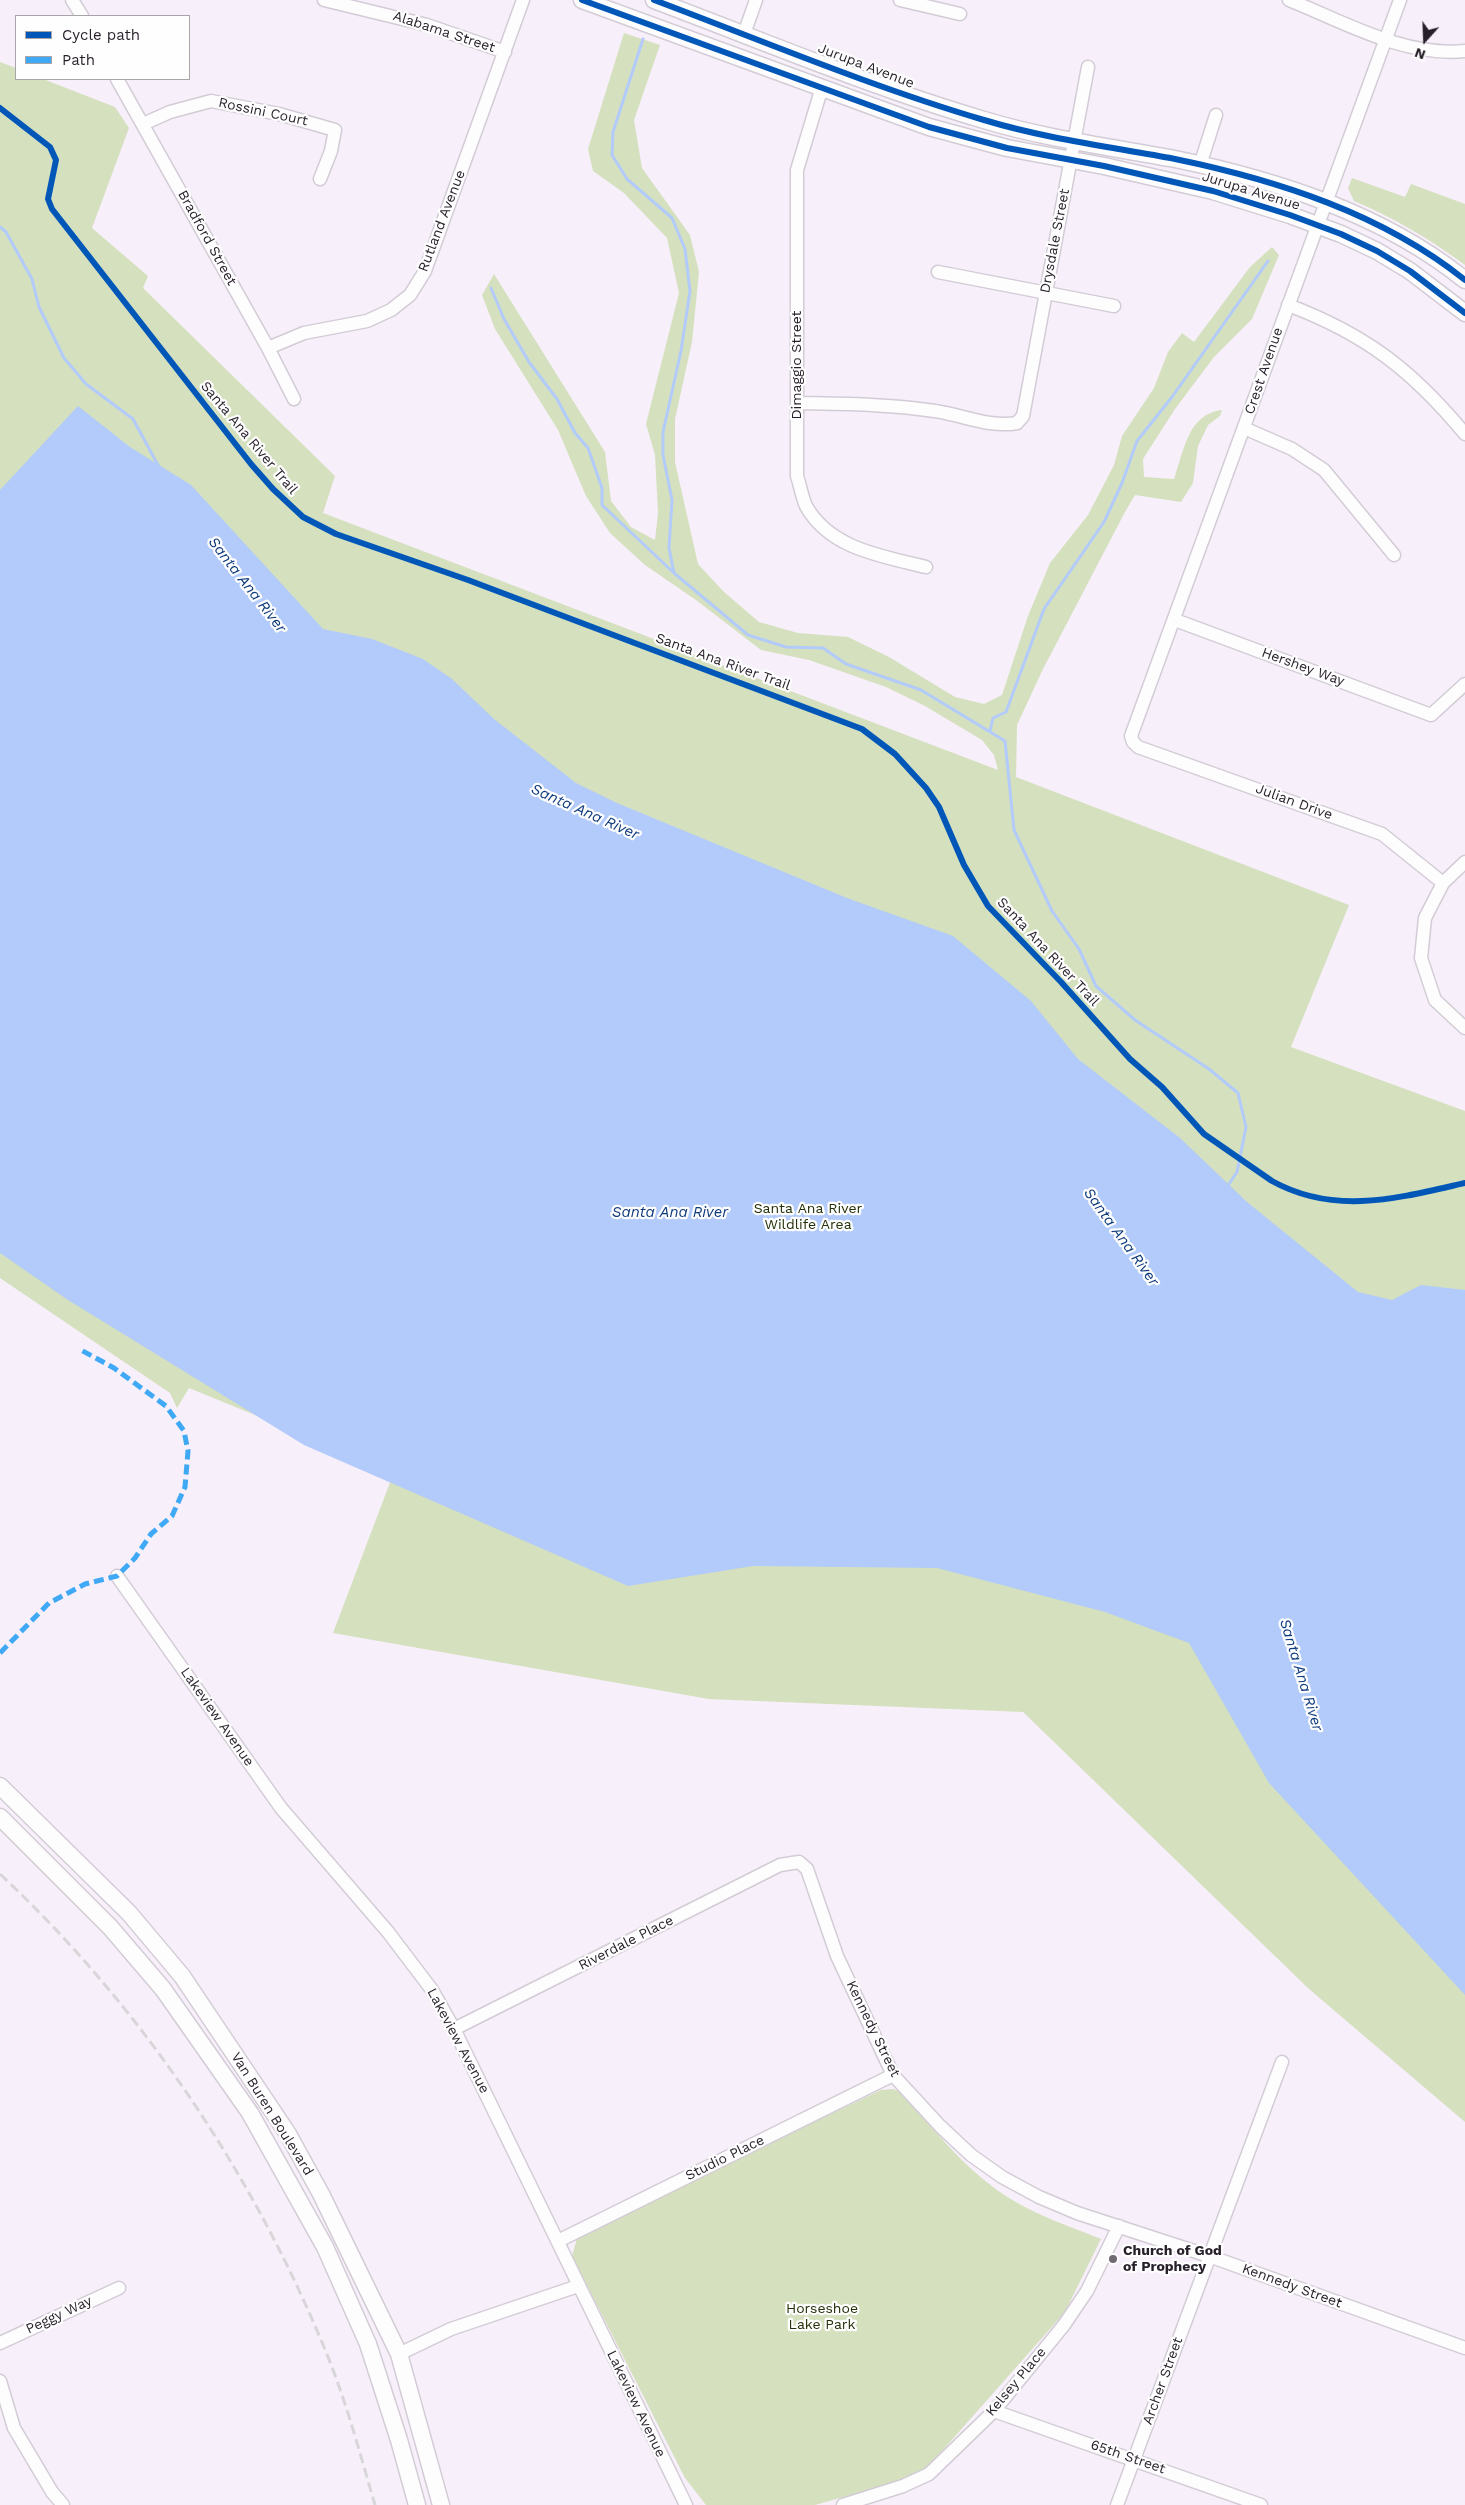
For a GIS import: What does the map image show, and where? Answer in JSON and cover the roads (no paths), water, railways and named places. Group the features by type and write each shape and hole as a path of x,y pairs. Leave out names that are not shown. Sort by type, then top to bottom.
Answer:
{"main road":[{"name":"Jurupa Avenue","path":"582,0 929,127 1007,148 1213,191 1318,225 1377,251 1410,271 1465,313"},
{"name":"Jurupa Avenue","path":"654,0 912,97 986,121 1074,142 1200,165 1251,177 1326,202 1392,232 1424,250 1465,280"},
{"name":"Van Buren Boulevard","path":"0,1786 129,1913 182,1976 288,2134 321,2194 399,2354 441,2505"},
{"name":"Van Buren Boulevard","path":"0,1817 110,1927 163,1989 250,2113 325,2247 368,2344 399,2440 417,2505"},
{"path":"368,2344 386,2352 399,2354"}],"street":[{"path":"72,0 81,15"},
{"name":"Alabama Street","path":"324,0 427,24 505,52"},
{"name":"Rutland Avenue","path":"268,348 304,333 368,321 391,310 410,295 425,271 505,52 522,0"},
{"path":"744,34 756,0"},
{"path":"1289,0 1386,39 1424,51 1443,53 1465,51"},
{"name":"Crest Avenue","path":"1133,742 1131,736 1175,620 1400,0"},
{"path":"906,1 960,14"},
{"name":"Drysdale Street","path":"797,403 878,404 936,411 1001,426 1017,424 1023,416 1088,67"},
{"name":"Bradford Street","path":"118,80 268,348 294,399"},
{"name":"Dimaggio Street","path":"822,87 797,170 797,476 806,505 826,531 856,549 926,567"},
{"name":"Rossini Court","path":"143,124 170,112 211,101 311,122 334,130 331,151 320,179"},
{"path":"1200,165 1216,115"},
{"path":"938,272 1114,306"},
{"path":"1288,305 1344,329 1388,356 1423,386 1465,434"},
{"path":"1244,428 1292,449 1324,470 1394,555"},
{"name":"Hershey Way","path":"1175,620 1432,715 1465,684"},
{"name":"Julian Drive","path":"1133,742 1138,746 1382,834 1443,883"},
{"path":"1465,862 1443,883 1425,918 1421,958 1435,1000 1465,1028"},
{"name":"Lakeview Avenue","path":"117,1576 281,1808 388,1932 432,1990 454,2029 686,2505"},
{"name":"Riverdale Place","path":"454,2029 780,1865 799,1862"},
{"name":"Kennedy Street","path":"799,1862 808,1869 837,1956 892,2075 940,2126 971,2155 1002,2177 1054,2203 1209,2256 1465,2348"},
{"name":"Archer Street","path":"1118,2505 1282,2062"},
{"name":"Studio Place","path":"558,2241 892,2075"},
{"name":"Kelsey Place","path":"843,2505 903,2486 929,2474 994,2411 1073,2312 1087,2291 1119,2226"},
{"path":"399,2354 451,2329 578,2286"},
{"name":"Peggy Way","path":"0,2343 119,2288"},
{"path":"0,2381 14,2428 52,2492 63,2505"},
{"name":"65th Street","path":"994,2411 1261,2505"},
{"path":"48,2505 52,2492"}],"water":[{"name":"Santa Ana River","path":"78,406 130,447 191,485 323,629 372,639 423,659 452,679 494,719 576,783 617,803 847,898 953,936 1031,1001 1078,1059 1180,1138 1247,1202 1358,1292 1392,1300 1421,1285 1465,1290 1465,1995 1269,1783 1189,1643 1105,1612 937,1568 753,1566 628,1586 304,1445 68,1300 0,1253 0,490"}],"waterway":[{"path":"643,39 613,132 612,155 627,179 672,218 685,249 690,291 681,351 663,432 663,455 672,500 669,548 674,573 748,635 786,647 823,648 846,664 921,690 1005,741 1014,830 1052,911 1079,949 1096,986 1135,1020 1209,1069 1238,1093 1246,1127 1237,1172 1227,1187"},
{"path":"0,227 6,232 32,279 39,307 64,358 86,384 133,419 159,467"},
{"path":"990,731 993,718 1006,712 1044,609 1104,522 1122,483 1137,441 1172,397 1268,261"},
{"path":"491,288 504,319 529,362 557,399 575,433 588,448 602,488 602,505 674,573"}],"railway":[{"path":"0,1874 50,1924 98,1977 143,2032 185,2090 224,2150 292,2275 321,2340 344,2401 375,2505"}],"place":[{"name":"Church of God of Prophecy","path":"1113,2259"}],"park label":[{"name":"Santa Ana River Wildlife Area","path":"808,1218"},
{"name":"Horseshoe Lake Park","path":"822,2318"}]}
